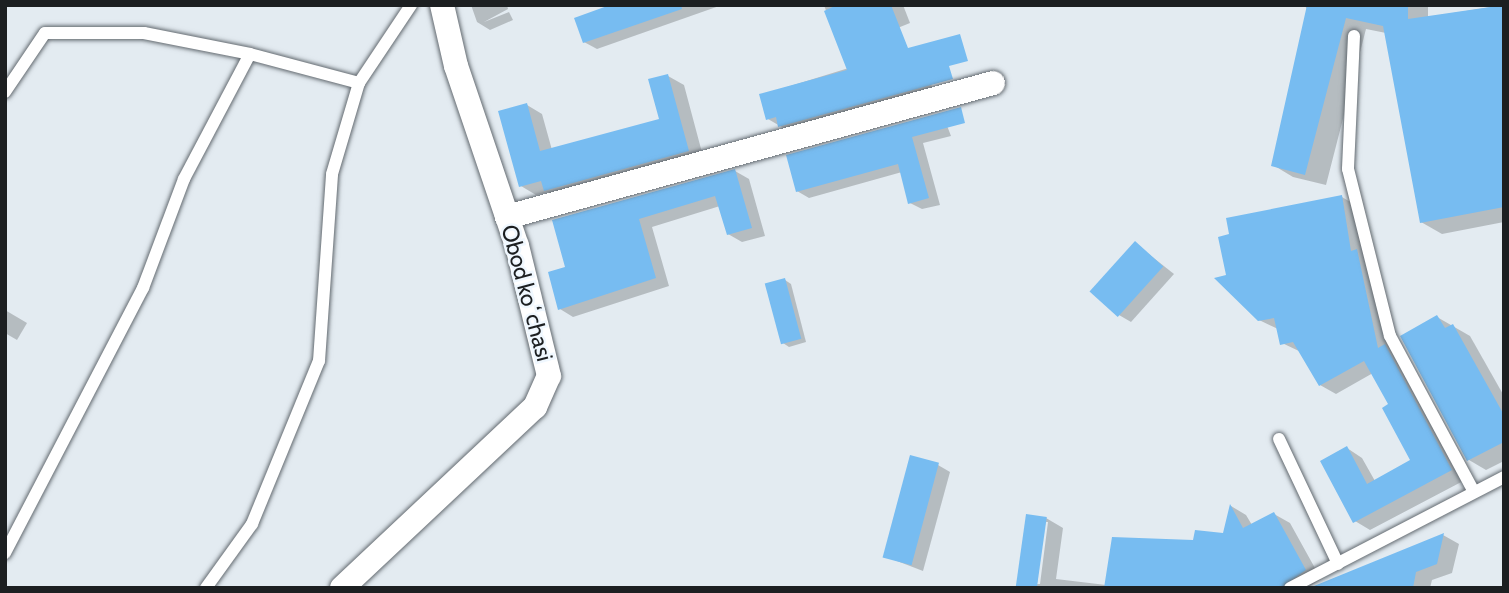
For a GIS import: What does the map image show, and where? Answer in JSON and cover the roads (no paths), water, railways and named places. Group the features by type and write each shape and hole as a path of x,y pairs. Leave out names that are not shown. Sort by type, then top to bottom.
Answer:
{"street":[{"name":"Obod koʻchasi","path":"342,588 536,407 549,376 547,354 507,218 456,66 442,5"},
{"path":"507,218 993,83"}],"lane":[{"path":"206,588 253,524 320,361 332,174 359,83 411,5"},
{"path":"5,92 45,33 145,33 250,54 359,83"},
{"path":"1354,36 1348,169 1390,336 1474,492"},
{"path":"5,553 144,288 184,179 250,54"},
{"path":"1279,439 1338,564"},
{"path":"1290,588 1504,477"}]}
